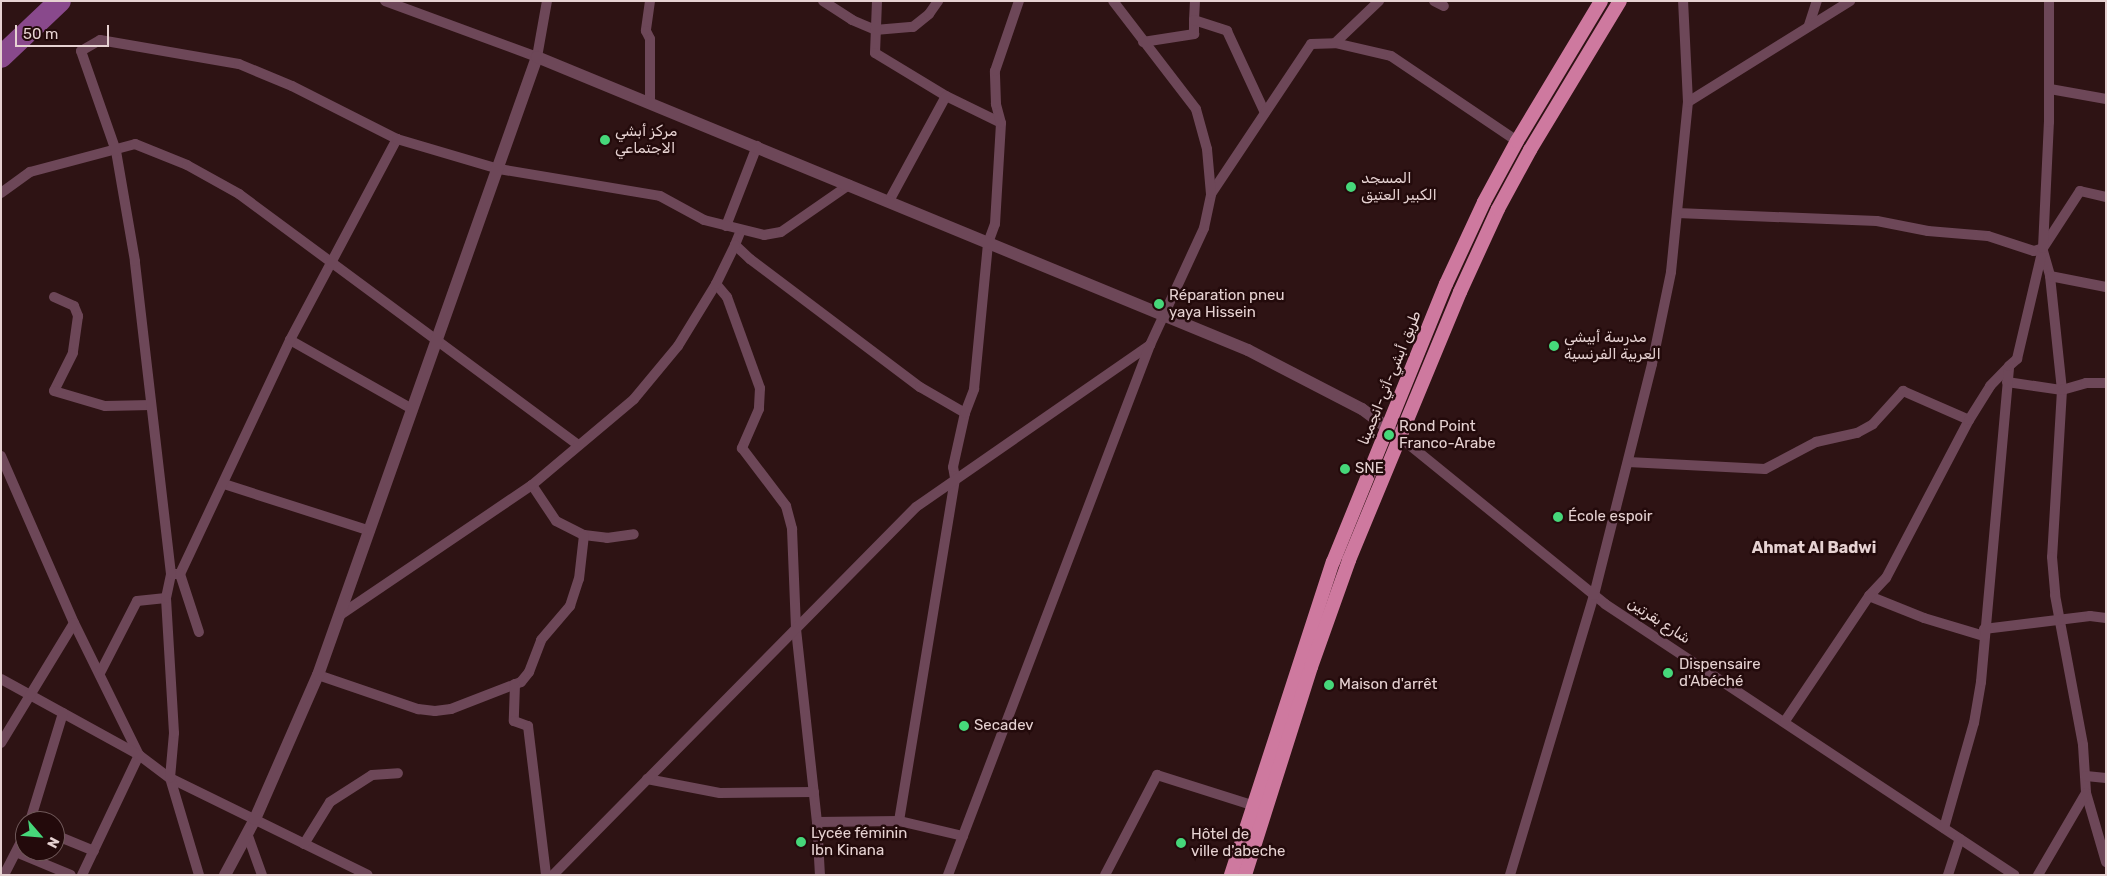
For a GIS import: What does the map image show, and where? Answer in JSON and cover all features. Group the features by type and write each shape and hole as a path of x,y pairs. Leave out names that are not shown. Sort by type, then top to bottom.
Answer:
{"highway":[{"name":"طريق أبشي-أتي-انجمينا","path":"1304,665 1333,562 1446,284 1484,202 1517,141 1601,1"},
{"path":"1245,875 1245,855 1304,665 1350,560 1460,292 1498,209 1620,1"},
{"path":"1231,875 1245,855"}],"street":[{"path":"385,1 537,57 757,146 849,186 1248,350 1362,409 1388,426 1401,438"},
{"path":"225,875 256,819 318,675 537,57 547,1"},
{"path":"650,1 646,31 650,39 650,103"},
{"path":"823,1 852,20 875,30 913,27 929,14 938,1"},
{"path":"877,1 875,53 946,96 1001,123"},
{"path":"899,821 955,478 953,467 964,413 974,389 988,243 994,224 1001,123 996,104 995,71 1019,1"},
{"path":"948,875 1150,345 1166,316 1204,228 1211,194 1207,149 1196,110 1113,1"},
{"path":"1143,42 1194,34 1196,1"},
{"path":"1335,43 1379,1"},
{"path":"1434,1 1444,6"},
{"path":"1510,875 1594,595 1628,462 1672,272 1688,102 1683,1"},
{"path":"1809,25 1816,1"},
{"path":"1688,102 1850,1"},
{"path":"1785,721 1869,596 1886,578 1969,420 1990,386 2017,359 2043,248 2050,89 2049,1"},
{"path":"1194,20 1227,31 1265,113"},
{"path":"199,632 175,574 151,405 135,261 116,151 80,51 100,40 239,64 292,86 397,139 498,169 660,196 704,220 764,235 781,232 849,186"},
{"path":"1211,194 1311,44 1335,43 1391,56 1517,141"},
{"path":"2050,89 2106,99"},
{"path":"889,201 946,96"},
{"path":"199,875 170,778 174,733 166,598 175,574 224,484 290,340 397,139"},
{"path":"1,194 30,172 116,151 135,144 187,165 239,194 578,445"},
{"path":"726,226 757,146"},
{"path":"1678,213 1876,221 1928,231 1988,236 2034,250 2043,248 2080,191 2106,198"},
{"path":"340,615 532,485 634,399 660,370 716,284 741,230"},
{"path":"735,245 891,366 964,413"},
{"path":"2043,248 2050,276 2062,390 2052,557 2060,621 2086,776 2086,794 2106,862"},
{"path":"2050,276 2106,287"},
{"path":"716,284 727,297 760,388 759,409 742,448 786,506 792,529 796,629 817,822 820,875"},
{"path":"54,297 74,306 78,316 73,352 54,391 105,406 151,405"},
{"path":"290,340 412,409"},
{"path":"554,875 916,507 955,478 1150,345"},
{"path":"1944,828 1974,723 2009,366"},
{"path":"2007,382 2062,390 2086,382 2105,382"},
{"path":"1628,462 1765,469 1816,442 1857,433 1873,424 1903,391 1969,420"},
{"name":"شارع بقرتين","path":"1401,438 1594,595 2015,875"},
{"path":"1,456 74,623 100,673 138,755 82,875"},
{"path":"224,484 370,530"},
{"path":"532,485 556,521 584,535 607,538 634,534"},
{"path":"318,675 418,709 435,711 451,709 515,684 529,672 541,640 570,606 579,579 584,535"},
{"path":"1869,596 1924,618 1984,632 2090,616 2106,618"},
{"path":"100,673 137,601 166,598"},
{"path":"1,743 32,696 74,623"},
{"path":"1,679 138,755 170,778 368,875"},
{"path":"515,684 514,721 528,726 546,875"},
{"path":"33,811 63,713"},
{"path":"304,844 330,802 372,775 398,773"},
{"path":"1105,875 1157,775 1259,808"},
{"path":"2086,776 2106,778"},
{"path":"647,779 720,793 814,792"},
{"path":"2038,875 2086,794"},
{"path":"817,822 899,821 963,836"},
{"path":"248,836 262,875"},
{"path":"65,839 94,851"},
{"path":"1948,875 1960,839"},
{"path":"4,875 15,857"},
{"path":"39,861 71,875"}],"waterway":[{"path":"1,57 60,1"}],"place":[{"name":"مركز أبشي الاجتماعي","path":"605,140"},
{"name":"المسجد الكبير العتيق","path":"1351,187"},
{"name":"Réparation pneu yaya Hissein","path":"1159,304"},
{"name":"مدرسة أبيشي العربية الفرنسية","path":"1554,346"},
{"name":"Rond Point Franco-Arabe","path":"1389,435"},
{"name":"SNE","path":"1345,469"},
{"name":"École espoir","path":"1558,517"},
{"name":"Dispensaire d'Abéché","path":"1668,673"},
{"name":"Maison d'arrêt","path":"1329,685"},
{"name":"Secadev","path":"964,726"},
{"name":"Lycée féminin Ibn Kinana","path":"801,842"},
{"name":"Hôtel de ville d'abeche","path":"1181,843"}],"district":[{"name":"Ahmat Al Badwi","path":"1814,548"}]}
